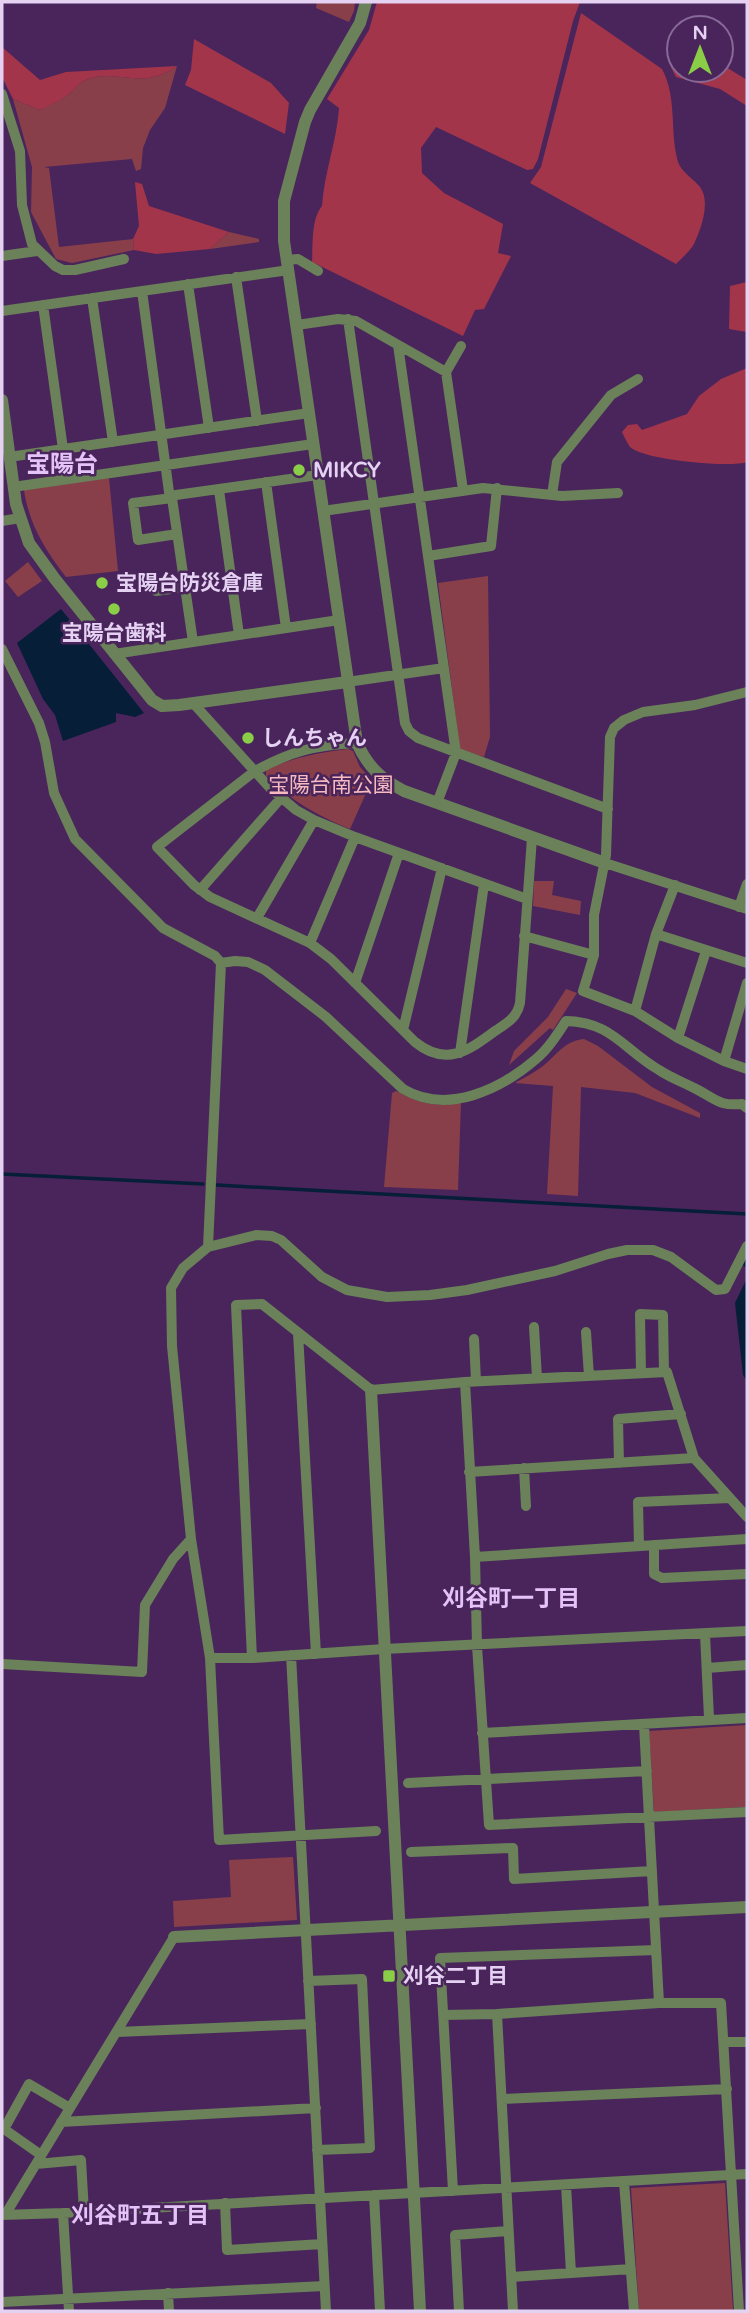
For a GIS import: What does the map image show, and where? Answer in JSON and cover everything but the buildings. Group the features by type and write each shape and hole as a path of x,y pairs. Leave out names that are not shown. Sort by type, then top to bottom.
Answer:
{"street":[{"path":"366,2 360,23 305,122 284,201 283,228 357,743 364,759 378,776 404,790 532,838 743,908 747,884"},
{"path":"2,94 20,151 25,221 37,251 63,270 75,270 124,259"},
{"path":"2,256 37,251"},
{"path":"2,311 236,277 288,265 298,259 318,271"},
{"path":"236,277 257,421"},
{"path":"188,284 209,428"},
{"path":"142,291 165,465 193,642"},
{"path":"92,298 113,442"},
{"path":"43,305 63,449"},
{"path":"296,325 348,319 366,326 446,372"},
{"path":"348,319 405,723 418,738 608,809"},
{"path":"398,345 456,753 437,803"},
{"path":"461,346 446,372 463,490"},
{"path":"552,495 557,462 611,395 638,379"},
{"path":"2,400 13,487 20,518 35,552 114,654 157,704 193,704 444,668"},
{"path":"9,457 309,414"},
{"path":"13,487 313,444"},
{"path":"177,534 138,540 133,503 318,475"},
{"path":"266,482 286,628"},
{"path":"323,511 463,490 497,488 552,495 618,493"},
{"path":"428,556 491,546 497,488"},
{"path":"219,490 239,635"},
{"path":"2,521 20,518"},
{"path":"156,591 185,587"},
{"path":"114,654 339,620"},
{"path":"2,649 39,723 54,793 75,839 163,928 215,956 221,963 208,1247"},
{"path":"747,692 695,705 643,712 624,720 614,728 610,737 605,863 594,915 594,955 583,991 635,1011 678,1038 724,1061 747,1069"},
{"path":"193,704 281,798 314,820 527,899"},
{"path":"357,743 292,752 255,771 157,846 200,890 219,902 310,943 331,959 422,1048 444,1055 460,1053 472,1048 516,1016 520,1003 532,838"},
{"path":"200,890 281,798"},
{"path":"257,918 314,820"},
{"path":"310,943 355,837"},
{"path":"355,983 399,853"},
{"path":"402,1030 442,868"},
{"path":"460,1053 484,884"},
{"path":"635,1011 656,934 675,885"},
{"path":"656,934 747,963"},
{"path":"524,936 594,955"},
{"path":"678,1038 706,951"},
{"path":"221,963 248,962 265,970 312,1005 403,1089 416,1097 443,1101 497,1087 535,1060 566,1021 581,1021 603,1029 658,1070 716,1101 726,1105 742,1104 747,1108"},
{"path":"724,1061 747,983"},
{"path":"376,1831 219,1840 211,1658 191,1539 172,1346 172,1288 183,1268 208,1247 256,1236 272,1236 281,1240 322,1277 347,1290 387,1297 467,1290 555,1271 608,1254 627,1250 653,1250 671,1257 716,1290 725,1289 747,1246"},
{"path":"252,1658 236,1305 262,1304 371,1390 476,1381 667,1372 695,1458 747,1517"},
{"path":"641,1373 640,1314 663,1315 664,1372"},
{"path":"534,1327 537,1378"},
{"path":"586,1332 589,1376"},
{"path":"298,1333 316,1654"},
{"path":"474,1339 476,1381"},
{"path":"465,1382 477,1646 489,1825 747,1812"},
{"path":"371,1390 420,2311"},
{"path":"619,1463 618,1419 681,1414"},
{"path":"469,1472 695,1458"},
{"path":"524,1468 526,1506"},
{"path":"639,1546 638,1502 730,1498"},
{"path":"2,1664 142,1672 145,1605 173,1559 191,1539"},
{"path":"475,1557 747,1539"},
{"path":"654,1545 654,1574 662,1578 747,1574"},
{"path":"211,1658 747,1631"},
{"path":"705,1634 709,1718"},
{"path":"290,1655 326,2311"},
{"path":"707,1668 747,1665"},
{"path":"482,1733 709,1718 747,1718"},
{"path":"644,1724 659,2003"},
{"path":"408,1783 647,1771"},
{"path":"411,1852 513,1848 514,1879 652,1871"},
{"path":"3,2215 174,1937 747,1907"},
{"path":"453,2192 440,1958 656,1950"},
{"path":"309,1981 362,1979 370,2148 317,2150"},
{"path":"443,2015 659,2003 721,2003 742,2308"},
{"path":"497,2014 513,2311"},
{"path":"117,2032 311,2024"},
{"path":"724,2042 747,2042"},
{"path":"70,2108 29,2084 4,2129 38,2160 81,2160 83,2212"},
{"path":"502,2099 727,2089"},
{"path":"61,2122 316,2108"},
{"path":"3,2215 747,2174"},
{"path":"624,2182 634,2311"},
{"path":"566,2185 570,2273"},
{"path":"374,2195 380,2311"},
{"path":"225,2203 227,2250 322,2244"},
{"path":"63,2213 69,2311"},
{"path":"459,2311 455,2235 508,2231"},
{"path":"511,2277 631,2269"},
{"path":"2,2302 324,2286"},
{"path":"169,2293 169,2311"}],"green space":[{"path":"317,2 355,2 354,11 349,22 316,8"},
{"path":"177,66 165,108 150,130 143,148 141,169 136,171 132,159 44,167 49,168 59,247 133,239 134,250 72,263 56,259 31,212 32,167 13,99 40,110 66,96 86,80 109,76 152,77"},
{"path":"229,232 259,239 259,242 210,249"},
{"path":"109,478 118,571 66,577 39,536 24,490"},
{"path":"28,562 42,581 18,597 5,581"},
{"path":"488,576 490,737 484,757 460,749 438,583"},
{"name":"宝陽台南公園","path":"348,749 353,751 360,767 372,780 350,829 305,807 266,776 266,770 287,762"},
{"path":"534,881 554,881 552,895 581,901 580,915 533,906"},
{"path":"566,989 577,993 553,1030 550,1028 509,1065 514,1051 548,1017"},
{"path":"584,1039 598,1046 652,1087 700,1113 700,1118 635,1093 581,1087 578,1196 547,1194 553,1086 515,1083 543,1066 566,1045"},
{"path":"396,1091 427,1103 461,1102 458,1190 384,1187 392,1093"},
{"path":"747,1725 747,1807 654,1812 649,1731"},
{"path":"293,1857 297,1920 174,1927 173,1901 231,1897 229,1860"},
{"path":"725,2183 733,2311 639,2311 631,2188"}],"shaded area":[{"path":"377,2 580,2 538,159 533,169 527,170 436,127 421,148 422,173 444,193 503,224 498,253 511,256 484,309 475,310 463,336 312,262 314,225 322,206 339,108 327,99 369,30"},
{"path":"581,13 662,69 665,84 668,84 670,91 678,163 700,187 705,200 702,223 694,244 676,264 530,183 541,167"},
{"path":"194,39 271,83 289,103 285,134 185,85 191,70"},
{"path":"2,47 40,80 66,72 177,66 152,77 109,76 86,80 66,96 40,110 13,99 2,77"},
{"path":"735,73 747,80 747,106 720,89 702,84 735,84"},
{"path":"135,182 142,184 149,206 229,232 210,249 156,254 134,250 133,239 139,226"},
{"path":"747,282 747,332 729,329 730,286"},
{"path":"747,368 747,462 687,462 651,456 630,447 622,432 628,425 637,424 642,430 687,414 699,396 721,379"}],"water":[{"path":"61,609 144,713 135,717 116,713 116,722 63,741 55,715 43,699 17,643"},
{"path":"747,1278 747,1381 743,1375 735,1303"}],"waterway":[{"path":"2,1174 203,1184"},
{"path":"217,1185 747,1214"},
{"path":"747,1260 747,1266"}],"place":[{"name":"MIKCY","path":"299,470"},
{"name":"宝陽台防災倉庫","path":"102,583"},
{"name":"宝陽台歯科","path":"114,609"},
{"name":"しんちゃん","path":"248,738"},
{"name":"刈谷二丁目","path":"389,1976"}],"district":[{"name":"宝陽台","path":"62,464"},
{"name":"刈谷町一丁目","path":"511,1598"},
{"name":"刈谷町五丁目","path":"140,2215"}]}
